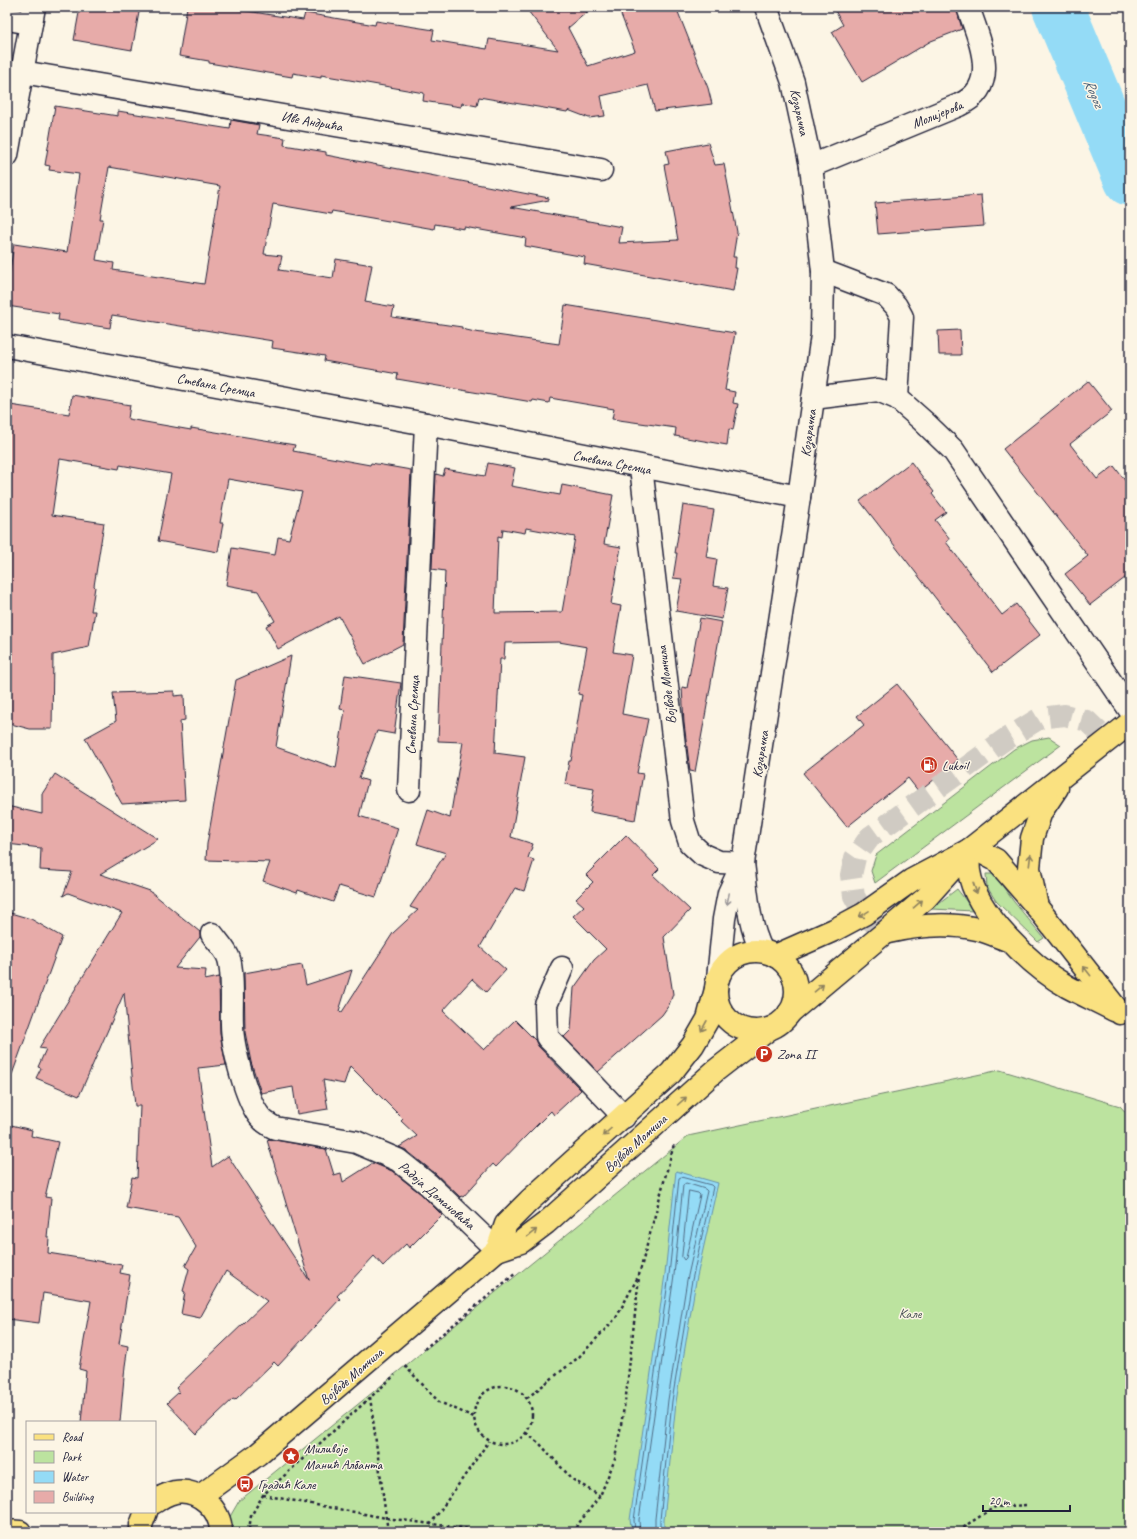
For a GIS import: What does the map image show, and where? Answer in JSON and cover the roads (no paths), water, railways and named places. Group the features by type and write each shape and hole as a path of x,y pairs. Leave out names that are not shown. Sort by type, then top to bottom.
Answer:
{"main road":[{"path":"1125,1015 1037,907 996,860 983,853 969,850 912,880 864,914 827,934 769,954 749,952 736,956 725,966 717,984 717,1002 723,1014 732,1023 743,1029 756,1031 769,1029 780,1023 789,1013 926,898 969,850 1130,723"},
{"path":"1037,907 1029,868 1032,838 1041,812 1066,773"},
{"path":"969,850 969,872 977,894 991,918 1010,941 1044,970 1067,987 1125,1015"},
{"path":"885,933 913,926 932,924 978,929 1010,941"},
{"path":"769,954 786,964 793,975 796,988 795,1001 789,1013"},
{"name":"Војводе Момчила","path":"497,1250 506,1224 529,1201 624,1117 671,1073 693,1045 708,1019 717,984"},
{"name":"Војводе Момчила","path":"200,1496 242,1467 273,1442 497,1250 521,1242 546,1222 715,1071 769,1029"},
{"path":"156,1501 163,1496 175,1492 188,1492 200,1496 210,1504 217,1514 221,1526 221,1532"},
{"path":"141,1532 141,1525 146,1513"},
{"path":"7,1531 20,1532"}],"street":[{"name":"Козарачка","path":"766,7 793,82 811,166 823,271 822,335 799,497 743,863 748,910 754,936 769,954"},
{"name":"Молијерова","path":"811,166 959,105 968,101 975,95 980,88 985,69 981,44 968,7"},
{"path":"7,19 33,15 7,155"},
{"name":"Иве Андрића","path":"22,72 601,170"},
{"path":"823,271 886,295 896,306 902,317 897,398"},
{"name":"Стевана Сремца","path":"7,346 426,424 799,497"},
{"path":"813,398 878,390 897,398 953,450 1130,710"},
{"name":"Стевана Сремца","path":"409,790 426,424"},
{"name":"Војводе Момчила","path":"641,467 682,822 690,843 703,856 719,862 743,863"},
{"name":"Козарачка","path":"717,984 724,919 729,893 743,863"},
{"name":"Радоја Домановића","path":"212,934 229,959 232,1026 237,1064 259,1116 275,1128 356,1142 398,1160 428,1184 497,1250"},
{"path":"562,968 546,1004 546,1037 624,1117"}],"water":[{"path":"676,1171 718,1183 696,1281 676,1402 664,1532 632,1532 630,1520 665,1274"}],"waterway":[{"name":"Rogoz","path":"1058,7 1130,180"}],"tunnel":[{"path":"885,933 864,914 854,896 851,875 855,858 870,837 1004,740 1040,718 1065,715 1087,721 1108,741"}],"place":[{"name":"Lukoil","path":"929,765"},
{"name":"Zona II","path":"764,1054"},
{"name":"Миливоје Манић Албанта","path":"291,1456"},
{"name":"Градић Кале","path":"245,1484"}],"park label":[{"name":"Кале","path":"910,1313"}]}
